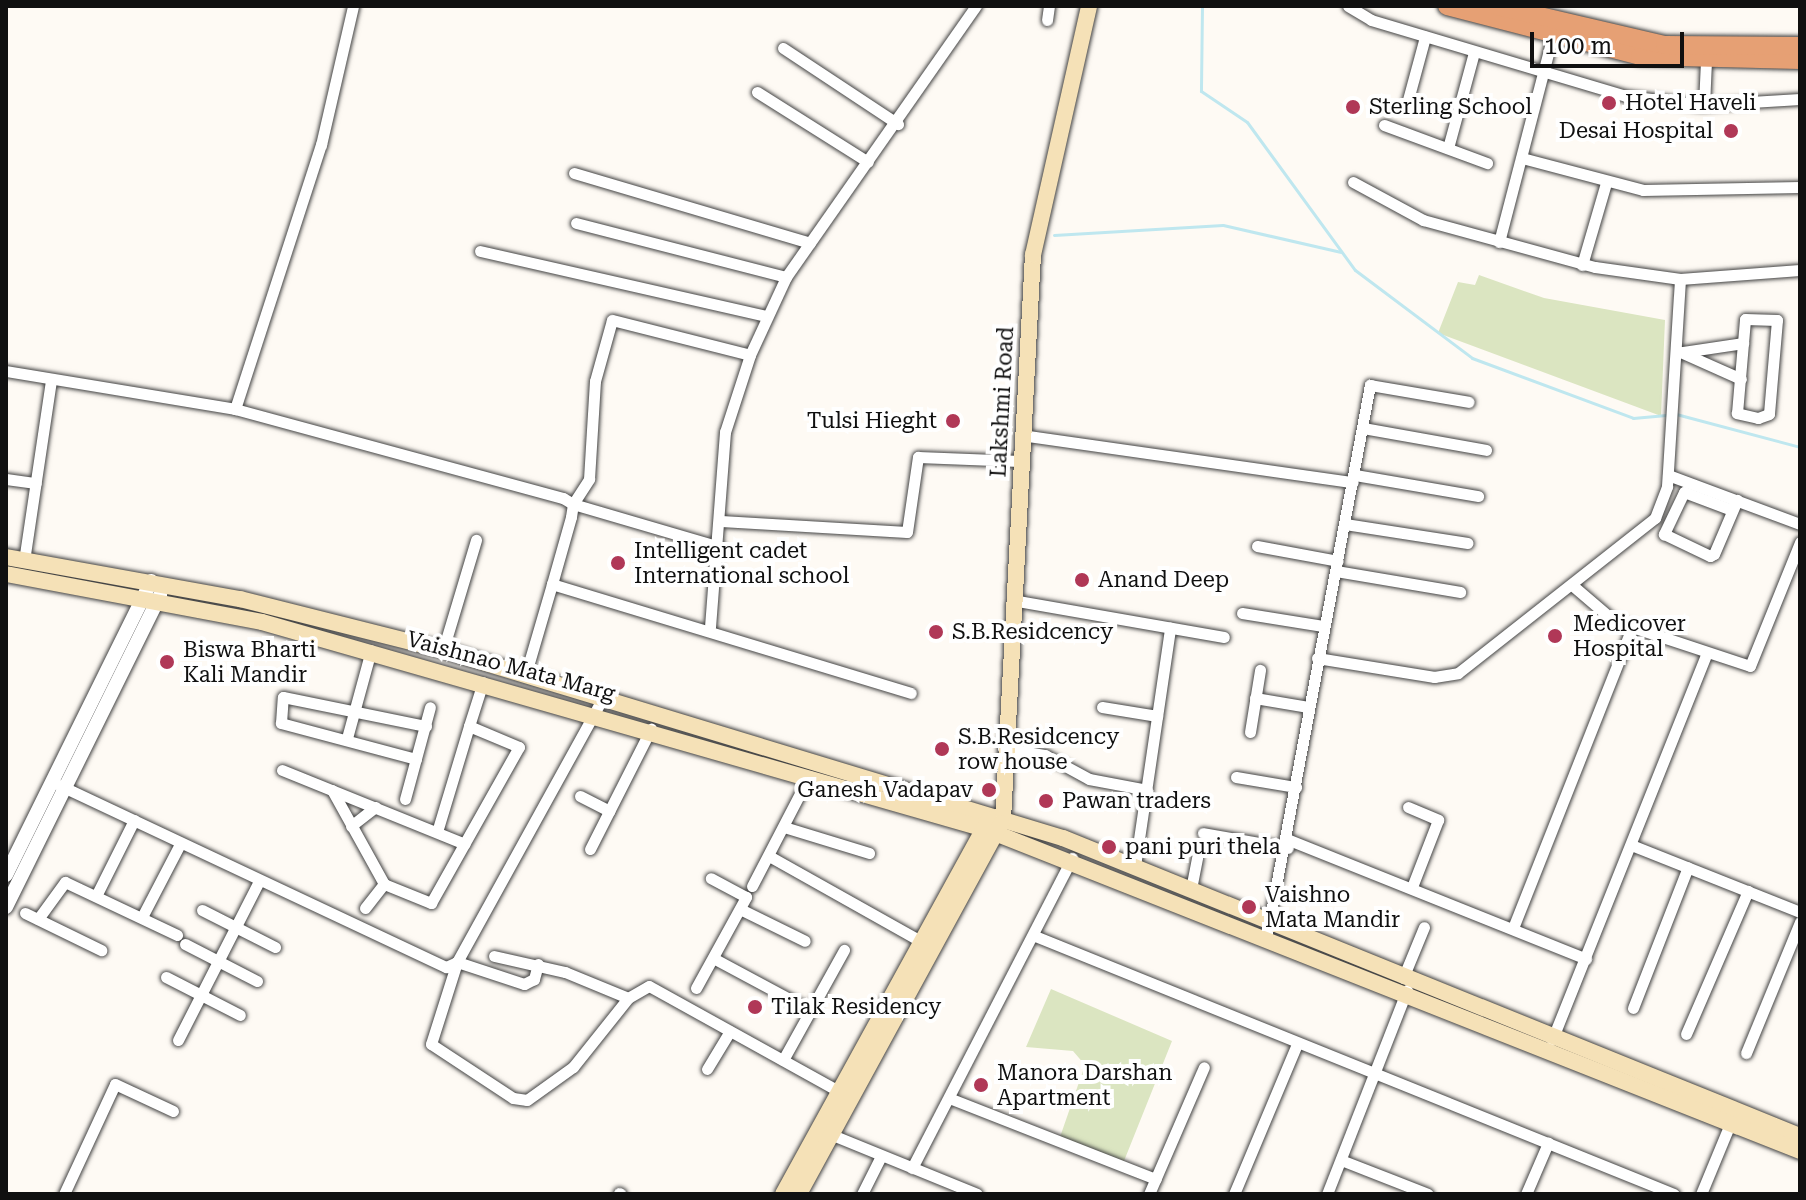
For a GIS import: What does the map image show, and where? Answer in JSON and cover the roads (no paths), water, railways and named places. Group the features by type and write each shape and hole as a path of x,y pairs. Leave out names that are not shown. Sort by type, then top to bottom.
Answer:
{"highway":[{"path":"1447,6 1706,61 1800,60"},
{"path":"1497,6 1555,30 1665,45 1800,46"}],"main road":[{"name":"Lakshmi Road","path":"995,820 1003,748 1033,255 1089,6"},
{"name":"Vaishnao Mata Marg","path":"6,557 158,583 443,650 604,696 995,820"},
{"name":"Vaishnao Mata Marg","path":"6,574 150,600 371,650 596,712 809,776 995,820"},
{"path":"995,820 1072,858 1266,939 1406,985"},
{"path":"995,820 1135,866 1271,922 1406,985 1550,1044 1797,1138"},
{"path":"783,1194 846,1095 995,820"},
{"path":"1550,1044 1730,1124 1797,1138"},
{"path":"799,1194 825,1132"}],"street":[{"path":"235,409 321,145 353,6"},
{"path":"710,627 720,547 725,432 750,355 786,277 898,124 976,6"},
{"path":"1047,20 1049,6"},
{"path":"1348,6 1425,37 1626,96 1704,105 1800,99"},
{"path":"1499,242 1555,30"},
{"path":"1406,107 1425,37"},
{"path":"783,48 898,124"},
{"path":"1448,148 1474,52"},
{"path":"1704,105 1706,61"},
{"path":"757,92 868,162"},
{"path":"1384,125 1487,163"},
{"path":"1522,158 1606,183 1678,193 1800,187"},
{"path":"574,173 810,243"},
{"path":"1353,182 1411,215 1582,265 1680,279 1800,270"},
{"path":"1582,265 1606,183"},
{"path":"576,223 786,277"},
{"path":"480,251 767,316"},
{"path":"1317,658 1447,676 1572,585 1655,518 1668,475 1679,351 1680,279"},
{"path":"1745,319 1777,320 1769,414 1737,413 1741,379 1745,319"},
{"path":"526,673 573,504 589,479 595,381 612,320 750,355"},
{"path":"1679,351 1743,343"},
{"path":"1679,351 1741,379"},
{"path":"6,371 235,409 720,547"},
{"path":"24,561 51,380"},
{"path":"1266,939 1288,844 1308,707 1370,385 1469,402"},
{"path":"1363,428 1486,450"},
{"path":"1021,435 1478,496"},
{"path":"721,521 907,532 918,457 1020,461"},
{"path":"1668,475 1734,505"},
{"path":"6,479 36,483"},
{"path":"1734,505 1710,556 1664,534 1684,492 1734,505 1800,524"},
{"path":"1345,524 1468,543"},
{"path":"443,650 476,540"},
{"path":"1572,585 1595,609 1632,628 1750,666 1800,542"},
{"path":"1257,546 1460,592"},
{"path":"6,875 58,784 158,583"},
{"path":"552,584 710,627 811,668 911,693"},
{"path":"1012,600 1224,637"},
{"path":"1242,613 1323,626"},
{"path":"1135,866 1170,628"},
{"path":"1513,928 1632,628"},
{"path":"347,738 371,650"},
{"path":"1550,1044 1706,654"},
{"path":"1250,732 1260,670"},
{"path":"437,832 483,682"},
{"path":"604,696 457,962 431,1044 513,1098 527,1100 573,1067 628,998 649,986 846,1095"},
{"path":"416,759 278,721 283,697 355,707 426,726"},
{"path":"1255,698 1308,707"},
{"path":"405,799 430,707"},
{"path":"1102,707 1157,716"},
{"path":"332,790 384,884 431,903 519,747 469,726"},
{"path":"590,849 651,729"},
{"path":"1003,748 1045,755 1089,779 1147,790"},
{"path":"282,770 465,844"},
{"path":"752,886 809,776"},
{"path":"1236,777 1296,787"},
{"path":"58,784 437,967 457,962 524,984 538,964"},
{"path":"6,907 58,784"},
{"path":"580,796 609,811"},
{"path":"351,826 375,807"},
{"path":"1408,807 1438,820 1412,887"},
{"path":"96,896 134,820"},
{"path":"784,827 869,853"},
{"path":"1203,833 1288,844 1412,887 1586,959"},
{"path":"142,917 180,844"},
{"path":"1631,845 1800,912"},
{"path":"769,856 929,945"},
{"path":"912,1168 1035,936 1072,858"},
{"path":"1191,889 1197,858"},
{"path":"1633,1008 1688,867"},
{"path":"696,988 746,897 711,878"},
{"path":"178,1040 259,881"},
{"path":"38,919 59,882 142,917 217,962 257,981"},
{"path":"365,908 384,884"},
{"path":"1686,1034 1748,891"},
{"path":"740,909 805,941"},
{"path":"202,910 275,947"},
{"path":"25,913 101,950"},
{"path":"1746,1053 1800,922"},
{"path":"1327,1194 1374,1075 1424,927"},
{"path":"1035,936 1674,1194"},
{"path":"783,1060 844,950"},
{"path":"494,956 538,964 628,998"},
{"path":"713,958 810,1010"},
{"path":"166,977 240,1015"},
{"path":"707,1069 730,1031"},
{"path":"1234,1194 1297,1044"},
{"path":"1149,1194 1204,1067"},
{"path":"64,1194 115,1084 173,1111"},
{"path":"949,1098 1156,1179"},
{"path":"1701,1194 1730,1124"},
{"path":"825,1132 977,1194"},
{"path":"1526,1194 1548,1143"},
{"path":"862,1194 881,1156"},
{"path":"1341,1160 1428,1194"}],"waterway":[{"path":"1202,6 1201,91 1247,122 1355,270 1472,358 1633,418 1669,415"},
{"path":"1054,235 1223,225 1341,252"},
{"path":"1676,414 1800,447"}],"place":[{"name":"Hotel Haveli","path":"1609,103"},
{"name":"Sterling School","path":"1353,107"},
{"name":"Desai Hospital","path":"1731,131"},
{"name":"Tulsi Hieght","path":"953,421"},
{"name":"Intelligent cadet International school","path":"618,563"},
{"name":"Anand Deep","path":"1082,580"},
{"name":"S.B.Residcency","path":"936,632"},
{"name":"Medicover Hospital","path":"1555,636"},
{"name":"Biswa Bharti Kali Mandir","path":"167,662"},
{"name":"S.B.Residcency row house","path":"942,749"},
{"name":"Ganesh Vadapav","path":"989,790"},
{"name":"Pawan traders","path":"1046,801"},
{"name":"pani puri thela","path":"1109,847"},
{"name":"Vaishno Mata Mandir","path":"1249,907"},
{"name":"Tilak Residency","path":"755,1007"},
{"name":"Manora Darshan Apartment","path":"981,1085"}]}
